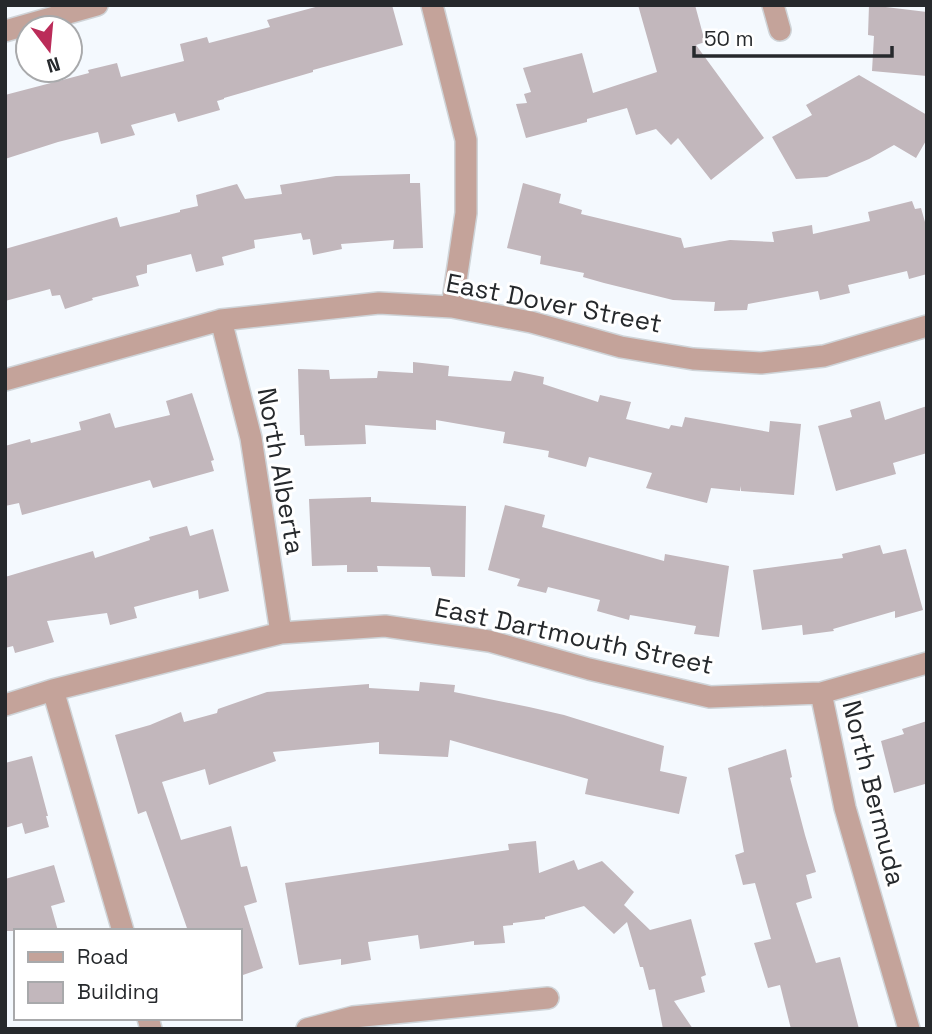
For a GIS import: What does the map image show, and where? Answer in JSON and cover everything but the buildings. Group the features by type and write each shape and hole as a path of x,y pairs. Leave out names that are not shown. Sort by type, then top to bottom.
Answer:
{"street":[{"path":"5,31 97,5"},
{"path":"432,5 466,140 466,213 452,307"},
{"path":"773,5 780,30"},
{"name":"East Dover Street","path":"5,380 221,320 379,303 452,307 531,322 621,347 693,359 761,363 824,356 927,326"},
{"name":"North Alberta","path":"221,320 251,438 281,633"},
{"name":"East Dartmouth Street","path":"5,705 53,690 281,633 385,626 489,640 589,670 710,697 821,693 927,663"},
{"path":"53,690 122,929"},
{"name":"North Bermuda","path":"821,693 845,808 909,1029"},
{"path":"307,1029 353,1017 548,998"}]}
